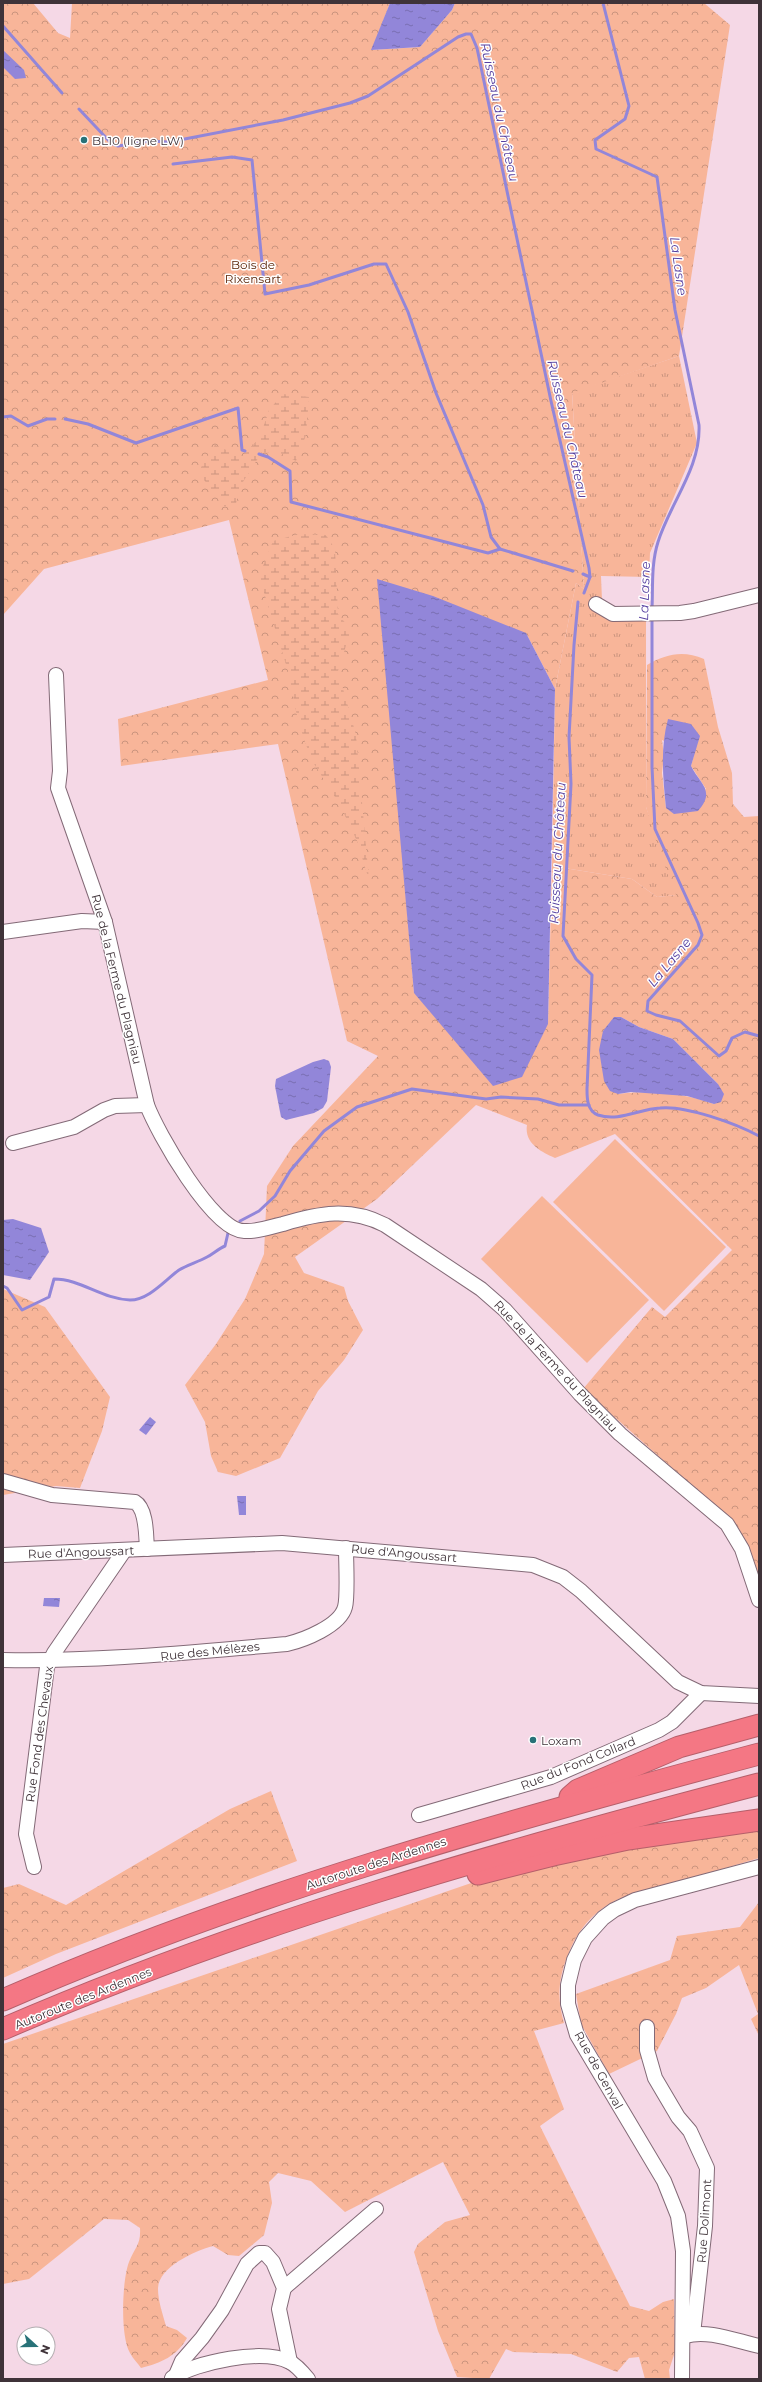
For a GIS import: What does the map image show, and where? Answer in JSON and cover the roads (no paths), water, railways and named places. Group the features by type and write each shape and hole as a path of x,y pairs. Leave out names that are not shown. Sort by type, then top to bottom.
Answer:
{"highway":[{"path":"558,1807 578,1790 648,1759 679,1747 759,1725"},
{"name":"Autoroute des Ardennes","path":"3,2000 182,1927 340,1873 558,1807 759,1754"},
{"name":"Autoroute des Ardennes","path":"3,2029 221,1944 350,1899 570,1833 759,1784"},
{"path":"221,1944 245,1949 471,1876 553,1855 628,1839 759,1820"}],"street":[{"path":"596,604 613,614 661,614 694,611 759,595"},
{"name":"Rue de la Ferme du Plagniau","path":"56,675 60,771 57,786 105,922 147,1105 157,1130 188,1182 224,1220 239,1230 261,1230 331,1212 351,1213 371,1217 481,1289 505,1310 580,1394 620,1434 727,1524 742,1549 759,1600"},
{"path":"3,932 82,921 105,922"},
{"path":"13,1143 74,1127 114,1106 147,1105"},
{"path":"3,1481 52,1495 135,1502 140,1507 143,1514 147,1550"},
{"name":"Rue d'Angoussart","path":"3,1555 124,1551 282,1543 521,1563 552,1571 581,1591 670,1676 701,1694 759,1696"},
{"name":"Rue des Mélèzes","path":"3,1660 49,1661 177,1655 287,1644 299,1641 323,1630 337,1618 345,1607 346,1548"},
{"name":"Rue Fond des Chevaux","path":"34,1867 26,1834 49,1661 124,1551"},
{"name":"Rue du Fond Collard","path":"419,1815 510,1790 573,1768 660,1730 672,1722 701,1694"},
{"name":"Rue de Genval","path":"688,2335 683,2251 678,2216 664,2181 577,2035 568,2004 568,1985 574,1960 585,1938 603,1918 614,1910 635,1900 759,1867"},
{"name":"Rue Dolimont","path":"647,2027 647,2050 655,2078 678,2116 692,2135 707,2168 705,2226 688,2335"},
{"path":"290,2362 280,2313 280,2299 284,2288 376,2209"},
{"path":"173,2377 182,2361 216,2319 247,2264 254,2255 259,2253 270,2257 284,2288"},
{"path":"682,2379 688,2335 718,2336 759,2346"},
{"path":"173,2377 198,2367 242,2358 266,2357 290,2362 308,2379"}],"water":[{"path":"390,3 455,3 452,10 420,47 371,50"},
{"path":"3,50 24,70 26,78 15,79 3,67"},
{"path":"377,579 433,596 526,633 555,689 548,1024 522,1077 493,1086 414,993"},
{"path":"668,719 691,724 700,736 691,766 705,788 706,793 706,798 698,811 674,814 666,808 663,752 665,730"},
{"path":"614,1017 621,1017 639,1027 673,1039 718,1084 724,1094 721,1102 714,1104 687,1096 631,1092 618,1094 610,1091 604,1081 599,1050 603,1031"},
{"path":"324,1059 329,1061 331,1067 327,1101 323,1108 314,1113 286,1120 281,1117 275,1086 276,1079 313,1062"},
{"path":"13,1219 41,1228 49,1252 30,1280 3,1275 3,1220"},
{"path":"150,1417 156,1422 146,1435 139,1430"},
{"path":"237,1496 246,1496 246,1515 239,1515"},
{"path":"44,1598 60,1598 59,1607 43,1606"}],"waterway":[{"name":"La Lasne","path":"603,3 629,106 625,119 595,140 596,149 657,177 675,310 699,425 698,441 690,471 658,542 653,567 652,609"},
{"name":"Ruisseau du Château","path":"3,26 62,93"},
{"name":"Ruisseau du Château","path":"79,109 111,143 118,146 150,141 169,142 283,120 350,103 368,96 458,37 471,34 477,48 551,401 589,568 590,577 584,593"},
{"path":"173,164 232,157 252,160 265,294 309,285 374,264 386,264 408,312 436,393 483,505 491,537 500,549"},
{"path":"65,419 88,424 136,443 238,408 242,450 245,451"},
{"path":"3,417 11,416 28,426 47,419 55,419"},
{"path":"259,454 268,457 290,471 291,502 488,553 500,549 573,571"},
{"name":"Ruisseau du Château","path":"583,574 590,577"},
{"name":"Ruisseau du Château","path":"578,602 569,737 571,784 563,936 576,959 592,975 587,1089 588,1104 594,1113 606,1117 621,1116 644,1110 660,1108 683,1109 711,1116 759,1136"},
{"name":"La Lasne","path":"652,617 652,767 655,829 698,923 702,935 698,945 648,1001 647,1011 656,1015 680,1021 719,1056 726,1051 732,1038 745,1032 759,1036"},
{"path":"240,1221 259,1211 275,1196 290,1171 324,1131 357,1107 412,1089 486,1099 501,1097 538,1099 559,1105 589,1105"},
{"path":"3,1286 7,1288 22,1310 49,1297 54,1279 73,1282 120,1299 137,1299 144,1297 156,1289 179,1270 207,1257 225,1246 228,1233"}],"place":[{"name":"BL10 (ligne LW)","path":"84,140"},
{"name":"Loxam","path":"533,1740"}],"park label":[{"name":"Bois de Rixensart","path":"253,271"}]}
